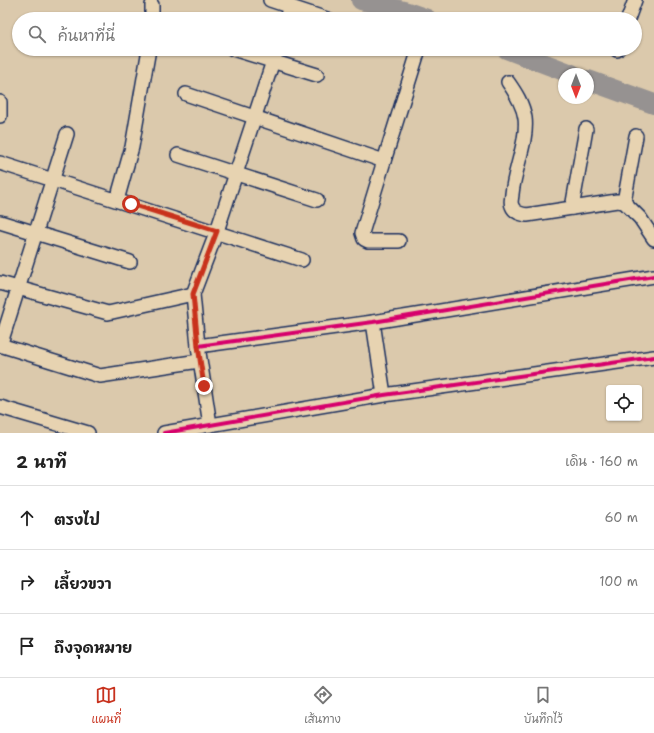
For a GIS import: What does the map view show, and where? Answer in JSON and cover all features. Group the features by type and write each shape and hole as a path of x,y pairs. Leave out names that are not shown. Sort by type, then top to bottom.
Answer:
{"street":[{"path":"270,0 307,12"},
{"path":"631,12 635,0"},
{"path":"152,5 152,12"},
{"path":"288,12 290,6"},
{"path":"117,200 132,147 148,56"},
{"path":"255,56 317,75"},
{"path":"210,425 199,361 193,294 217,231 275,56"},
{"path":"399,241 368,241 364,239 362,233 417,56"},
{"path":"508,82 516,93 525,118 525,130 513,182 511,205 514,211 526,215 617,201 624,202 640,218 654,239"},
{"path":"186,94 384,161"},
{"path":"0,102 0,116"},
{"path":"572,208 586,129"},
{"path":"67,134 0,345 100,376 199,361"},
{"path":"624,202 636,136"},
{"path":"178,155 317,200"},
{"path":"0,163 217,231 302,260"},
{"path":"0,222 130,262"},
{"path":"198,346 373,322 654,276"},
{"path":"0,283 108,313 193,294"},
{"path":"373,322 384,395"},
{"path":"164,433 384,395 654,358"},
{"path":"0,407 88,433"}],"waterway":[{"path":"361,0 407,12"},
{"path":"524,56 558,69"},
{"path":"594,82 654,104"}],"cycle path":[{"path":"198,346 373,322 654,276"},
{"path":"164,433 384,395 654,357"}],"route":[{"path":"131,204 217,231 193,294 199,361 204,386"}]}
